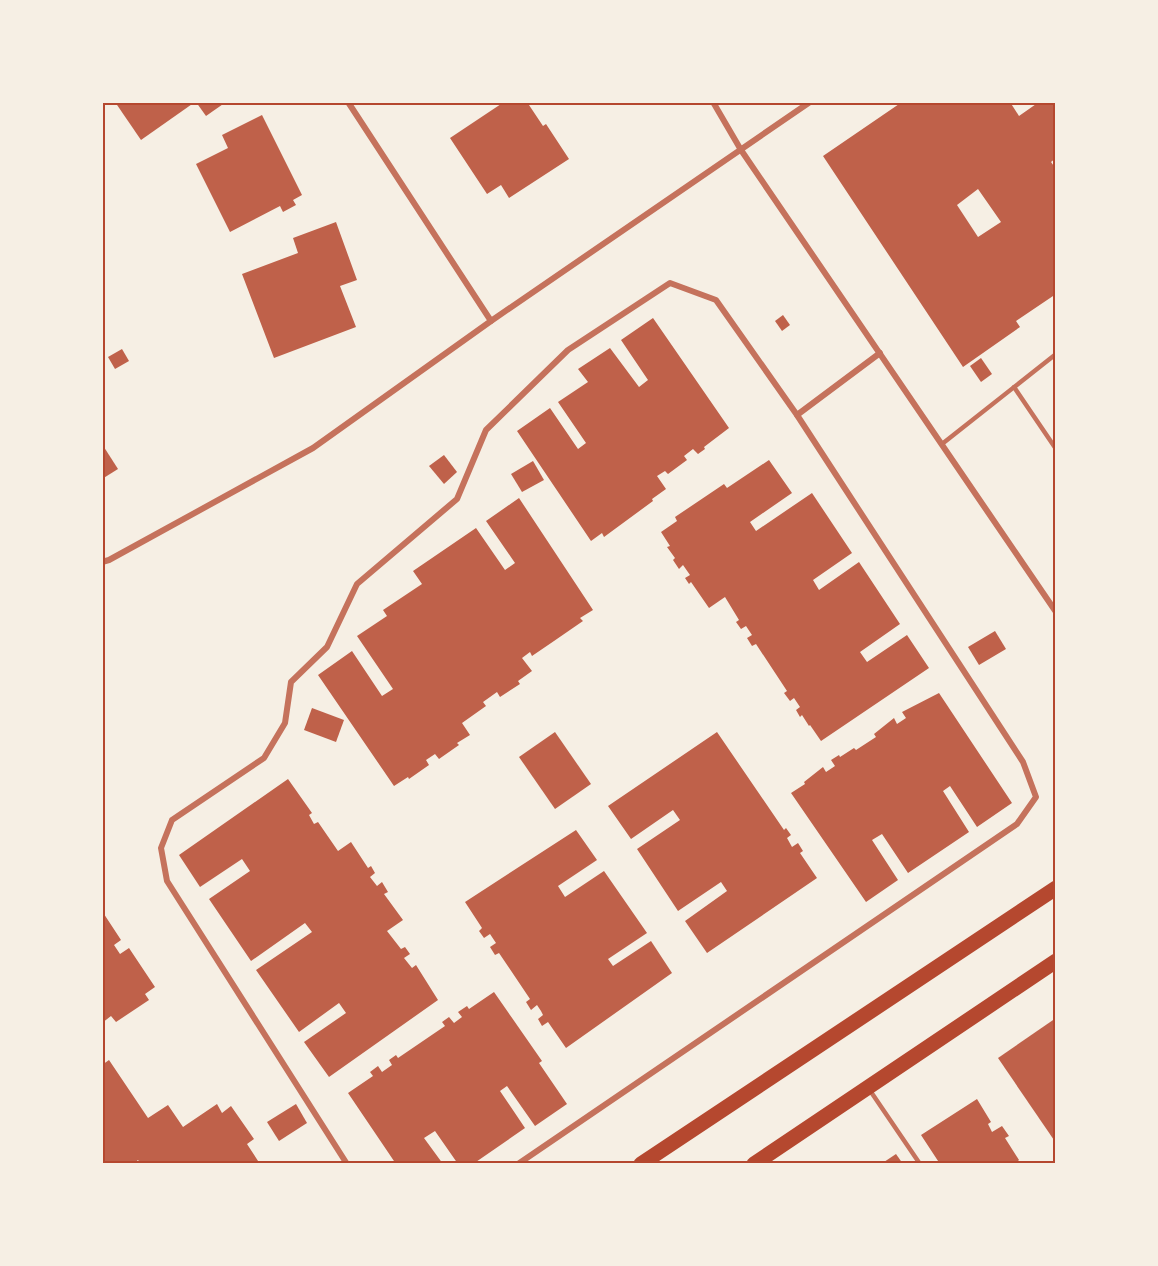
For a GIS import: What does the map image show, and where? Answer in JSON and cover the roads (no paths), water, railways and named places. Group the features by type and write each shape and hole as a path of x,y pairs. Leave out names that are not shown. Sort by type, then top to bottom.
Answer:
{"main road":[{"path":"641,1164 1056,888"},
{"path":"754,1164 1056,961"}],"street":[{"path":"348,102 491,321"},
{"path":"713,102 741,150 1056,612"},
{"path":"102,562 313,448 491,321 810,102"},
{"path":"347,1164 167,881 162,848 172,820 264,758 285,723 291,682 327,647 357,584 457,499 486,430 568,350 670,283 716,300 797,415 1023,762 1036,797 1017,824 518,1164"},
{"path":"797,415 879,353"}],"lane":[{"path":"942,444 1056,354"},
{"path":"1014,387 1056,449"},
{"path":"868,1087 920,1164"}]}
